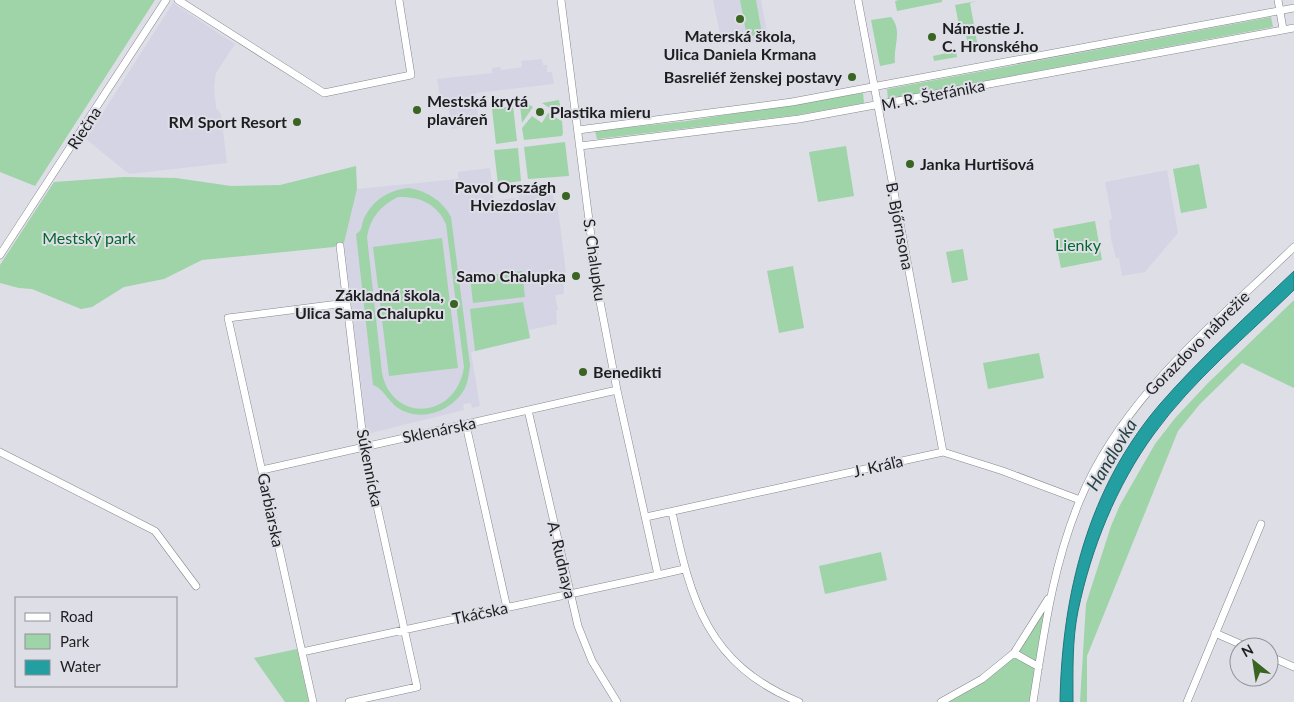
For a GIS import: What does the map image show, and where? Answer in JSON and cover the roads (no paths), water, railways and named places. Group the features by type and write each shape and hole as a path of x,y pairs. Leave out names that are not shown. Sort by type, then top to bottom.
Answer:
{"street":[{"name":"Riečna","path":"0,255 166,0"},
{"path":"178,0 318,91 324,93 411,75 399,0"},
{"name":"S. Chalupku","path":"561,0 598,291 617,390 658,575"},
{"name":"B. Bjőrnsona","path":"858,0 943,452"},
{"path":"1278,0 1283,29"},
{"name":"M. R. Štefánika","path":"578,130 792,102 1294,8"},
{"name":"M. R. Štefánika","path":"580,146 794,120 1294,28"},
{"name":"Súkennícka","path":"340,246 364,447 417,687 349,702"},
{"name":"Gorazdovo nábrežie","path":"1033,702 1049,597 1080,500 1110,445 1142,398 1173,364 1294,247"},
{"name":"Garbiarska","path":"313,702 228,318 346,303"},
{"name":"Sklenárska","path":"262,470 617,390"},
{"name":"A. Rudnaya","path":"528,410 569,594 578,626 592,661 617,702"},
{"path":"466,424 508,608"},
{"path":"0,452 156,531 196,586"},
{"path":"943,452 1003,471 1080,500"},
{"name":"J. Kráľa","path":"672,512 943,452"},
{"path":"646,517 672,512 684,569 700,614 727,653 753,677 780,694 799,702"},
{"path":"1187,702 1261,524"},
{"path":"658,575 684,569"},
{"name":"Tkáčska","path":"302,652 658,575"},
{"path":"941,702 982,679 1014,653 1049,597"},
{"path":"1215,633 1229,639"},
{"path":"1014,653 1039,667"},
{"path":"1279,660 1294,667"}],"water":[{"path":"1294,271 1294,290 1186,395 1154,434 1128,475 1098,541 1083,588 1075,633 1073,702 1060,702 1066,622 1074,582 1084,544 1097,507 1114,471 1135,436 1160,404 1192,369"}],"place":[{"name":"Materská škola, Ulica Daniela Krmana","path":"740,19"},
{"name":"Námestie J. C. Hronského","path":"932,37"},
{"name":"Basreliéf ženskej postavy","path":"852,77"},
{"name":"Mestská krytá plaváreň","path":"417,110"},
{"name":"Plastika mieru","path":"540,112"},
{"name":"RM Sport Resort","path":"297,122"},
{"name":"Janka Hurtišová","path":"910,164"},
{"name":"Pavol Országh Hviezdoslav","path":"566,196"},
{"name":"Samo Chalupka","path":"576,276"},
{"name":"Základná škola, Ulica Sama Chalupku","path":"454,304"},
{"name":"Benedikti","path":"583,372"}],"park label":[{"name":"Mestský park","path":"89,238"},
{"name":"Lienky","path":"1078,245"}],"water label":[{"name":"Handlovka","path":"1112,455"}]}
